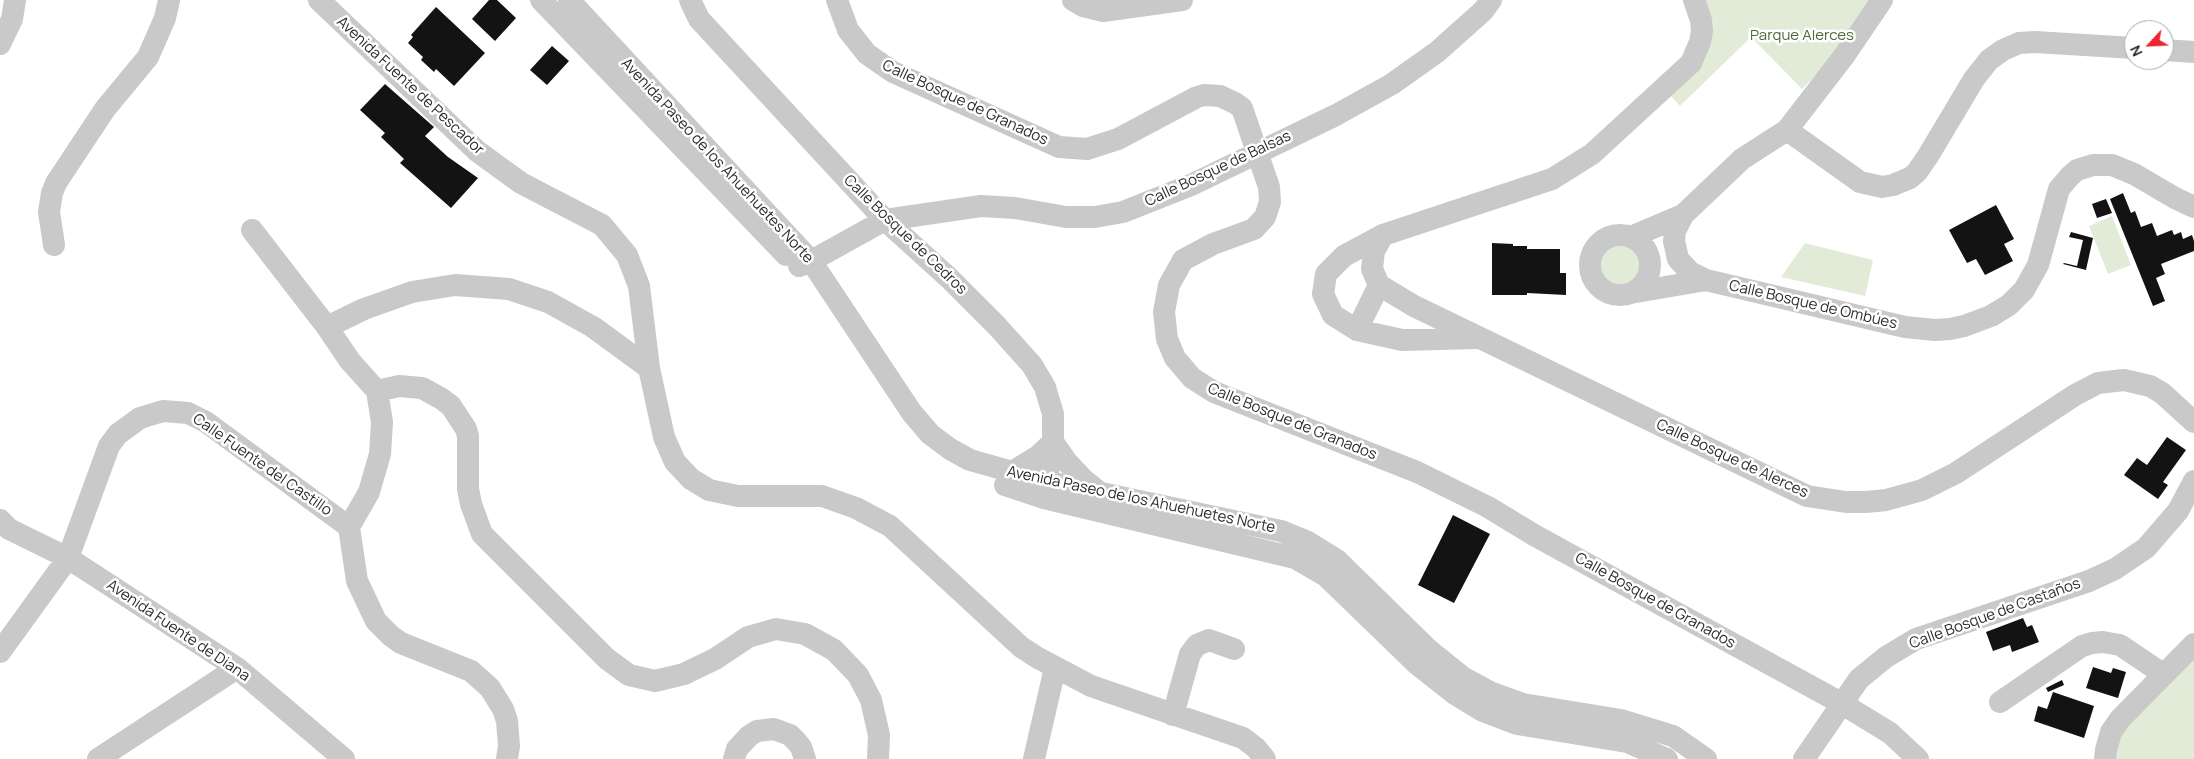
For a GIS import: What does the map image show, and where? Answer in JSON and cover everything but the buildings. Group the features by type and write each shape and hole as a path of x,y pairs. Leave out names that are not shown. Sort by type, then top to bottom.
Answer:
{"street":[{"path":"0,44 12,19 16,0"},
{"path":"54,246 50,212 51,198 56,183 105,109 148,57 165,18 168,0"},
{"name":"Avenida Fuente de Pescador","path":"319,0 477,151 521,183 602,225 627,255 639,286 649,368 664,437 675,462 691,479 709,490 738,496 822,496 856,508 890,526 1021,647 1091,686 1243,738 1256,748 1265,759"},
{"name":"Avenida Paseo de los Ahuehuetes Norte","path":"541,0 830,288 912,413 930,434 950,450 970,460 1012,472 1044,490 1102,494 1281,530 1308,542 1337,560 1429,650 1464,678 1490,692 1523,704 1621,720 1673,736 1706,759"},
{"name":"Avenida Paseo de los Ahuehuetes Norte","path":"569,0 804,264 907,426 926,446 967,471 1294,558 1326,576 1417,664 1455,694 1484,712 1517,724 1627,742 1667,759"},
{"name":"Calle Bosque de Cedros","path":"690,0 699,19 885,220 956,285 1032,364 1045,387 1053,414 1053,442 1044,490"},
{"name":"Calle Bosque de Granados","path":"836,0 848,30 867,54 893,72 1059,147 1087,149 1118,138 1196,97 1212,95 1228,98 1242,108 1269,187 1270,202 1265,217 1254,229 1213,244 1183,260 1170,284 1164,312 1167,339 1175,358 1192,378 1214,392 1417,472 1479,503 1542,540 1841,703 1890,733 1918,759"},
{"path":"1073,0 1092,9 1103,11 1182,0"},
{"name":"Calle Bosque de Balsas","path":"804,264 885,220 981,206 1015,208 1066,217 1095,217 1123,212 1191,185 1336,115 1392,84 1437,52 1483,11 1491,0"},
{"name":"Calle Bosque de Alerces","path":"1483,338 1402,340 1358,330 1333,314 1323,294 1326,274 1344,256 1384,235 1552,179 1592,154 1691,63 1700,42 1702,31 1701,20 1694,0"},
{"path":"1649,256 1676,250 1675,232 1684,215 1742,159 1787,130 1844,56 1882,0"},
{"path":"1787,130 1860,182 1876,186 1893,185 1902,182 1917,172 1974,79 1990,60 2003,50 2019,43 2035,42 2124,47"},
{"path":"2174,51 2194,52"},
{"name":"Calle Bosque de Ombúes","path":"1676,250 1678,259 1690,272 1706,280 1906,327 1950,329 1971,324 1991,316 2009,305 2024,290 2038,265 2059,189 2077,170 2093,164 2112,166 2134,174 2175,198 2194,206"},
{"path":"1630,237 1684,215"},
{"path":"252,230 327,327 350,361 377,391 382,422 380,454 369,492 349,527 357,581 376,621 401,643 459,665 482,679 498,698 507,721 509,746 507,759"},
{"path":"1358,330 1379,286 1372,269 1374,251 1384,235"},
{"path":"1636,292 1645,282 1650,270 1649,256 1642,244 1630,237 1617,235 1605,240 1595,249 1590,262 1591,275 1598,286 1610,294 1623,296 1706,280"},
{"path":"830,288 833,273 847,241"},
{"path":"327,327 364,309 412,292 455,285 509,289 548,302 593,327 649,368"},
{"name":"Calle Bosque de Alerces","path":"1379,286 1414,306 1807,496 1826,500 1846,502 1886,500 1922,490 1956,473 2075,395 2098,383 2124,380 2150,386 2172,402 2194,422"},
{"path":"1402,340 1414,306"},
{"path":"377,391 399,386 422,388 451,406 466,429 468,436 468,489 471,504 482,534 607,658 629,675 655,680 684,674 715,659 748,637 776,629 805,634 834,650 858,675 871,700 879,735 878,759"},
{"name":"Calle Fuente del Castillo","path":"0,652 68,558 108,446 118,434 140,418 163,411 188,413 206,422 349,527"},
{"path":"1012,472 1038,456 1053,442 1067,462 1083,479 1102,494"},
{"name":"Calle Bosque de Castaños","path":"1804,759 1859,679 1886,657 1916,639 2089,581 2116,569 2146,548 2178,511 2194,481"},
{"name":"Avenida Fuente de Diana","path":"0,520 9,529 68,558 237,668 344,759"},
{"path":"1173,715 1190,654 1197,645 1209,640 1234,649"},
{"path":"2000,702 2082,646 2092,643 2103,642 2120,645 2163,674"},
{"path":"2105,759 2111,732 2120,719 2194,644"},
{"path":"98,759 237,668"},
{"path":"1034,759 1056,668"},
{"path":"734,759 737,749 749,736 758,731 774,729 790,735 801,747 805,759"}],"green space":[{"name":"Parque Alerces","path":"1704,0 1872,0 1824,67 1802,89 1751,37 1680,106 1671,96"},
{"path":"2112,216 2131,265 2108,274 2089,226"},
{"path":"1620,241 1630,243 1638,248 1643,256 1645,266 1643,276 1638,284 1630,289 1620,291 1610,289 1602,284 1597,276 1595,266 1597,256 1602,248 1610,243"},
{"path":"1805,243 1873,260 1865,296 1781,277"},
{"path":"2194,652 2194,759 2111,759 2117,735"}]}
